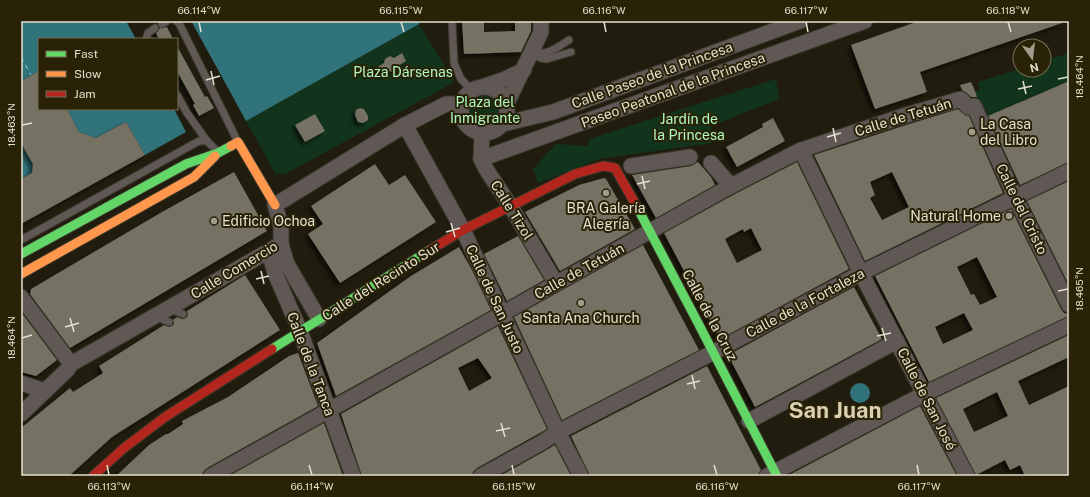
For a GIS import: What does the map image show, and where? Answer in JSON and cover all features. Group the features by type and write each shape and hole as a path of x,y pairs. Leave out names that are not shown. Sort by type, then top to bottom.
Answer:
{"street":[{"path":"507,103 541,32 541,21"},
{"name":"Calle Paseo de la Princesa","path":"503,124 553,112 800,21"},
{"name":"Paseo Peatonal de la Princesa","path":"481,159 866,21"},
{"path":"477,88 490,87 498,91 507,103 508,111 503,124 497,129 482,134 468,127 463,120 461,104 467,94 477,88 505,79 524,70"},
{"name":"Calle de Tetuán","path":"212,476 329,409 731,186 801,150 900,117 961,99"},
{"name":"Calle del Cristo","path":"961,99 968,107 974,106 1015,197 1069,304"},
{"path":"21,254 186,164 218,153 238,142 275,205 405,125 446,104 461,104"},
{"name":"Calle de San Justo","path":"405,125 462,230 558,432 581,476"},
{"path":"481,159 482,134"},
{"name":"Calle de San José","path":"801,150 861,273 967,476"},
{"path":"21,274 194,177 218,153"},
{"name":"Calle Tizol","path":"481,159 556,283"},
{"name":"Calle del Recinto Sur","path":"93,476 124,448 208,386 300,331 462,230 575,174 602,166 624,167 702,159 731,186"},
{"name":"Calle de la Cruz","path":"624,167 650,232 749,421 773,475"},
{"name":"Calle de la Fortaleza","path":"481,476 541,444 558,432 714,352 861,273 1069,171"},
{"name":"Calle Comercio","path":"21,414 67,370 71,364 155,316 169,315 275,248 281,226 275,205"},
{"path":"95,214 103,228"},
{"name":"Calle de la Tanca","path":"275,248 287,264 319,319"},
{"name":"Calle de la Tanca","path":"275,248 275,273 300,331 353,476"},
{"path":"21,297 71,364"},
{"path":"773,475 924,394 1069,326"},
{"path":"749,421 897,341"},
{"path":"21,383 45,391"}],"lane":[{"path":"176,21 179,23 238,142"},
{"path":"452,21 454,63 461,79 477,88"},
{"path":"146,38 148,33 155,28"},
{"path":"532,52 540,54 549,52 569,40"},
{"path":"532,52 540,58 547,58 571,52"},
{"path":"178,97 187,113 207,141 218,153"},
{"path":"21,240 199,141 207,141"},
{"path":"169,315 183,314"}],"green space":[{"name":"Plaza Dársenas","path":"419,24 450,73 453,83 285,174 275,173 246,121"},
{"path":"1069,53 1069,81 986,117 974,91 980,90 978,82 1012,71 1012,78 1052,78 1052,58"},
{"name":"Jardín de la Princesa","path":"776,79 779,99 711,126 712,143 599,159 538,183 533,169 556,144 588,146 589,139"},
{"name":"Plaza del Inmigrante","path":"482,94 488,94 498,101 501,110 500,116 494,123 488,126 482,126 472,119 469,113 469,107 476,97"}],"water":[{"path":"21,21 126,21 135,38 38,38 38,72 21,81"},
{"path":"191,21 420,21 419,24 246,121"},
{"path":"68,110 175,110 186,132 145,155 126,122 96,138 79,132"},
{"path":"21,143 33,164 32,173 21,179"},
{"path":"860,383 867,386 870,393 867,400 860,403 853,400 850,393 853,386"}],"pier":[{"path":"189,21 191,21 237,105 236,106"}],"building":[{"path":"462,21 484,21 484,32 515,31 515,21 531,21 531,31 521,52 464,54"},
{"path":"919,21 1061,21 1062,23 1019,38 1012,38 1012,40 920,72 927,92 875,109 851,45"},
{"path":"167,27 172,38 158,38 156,33 160,28"},
{"path":"178,48 205,97 207,96 214,108 199,116 193,105 195,104 178,73"},
{"path":"402,53 406,61 392,72 389,71 380,76 376,68 384,63 385,59 390,56 394,58"},
{"path":"38,72 38,110 68,110 79,132 96,138 126,122 145,155 21,224 21,179 32,173 33,164 21,143 21,81"},
{"path":"1069,81 1069,162 1020,185 988,116"},
{"path":"971,82 977,97 971,97 962,90 960,85"},
{"path":"360,108 364,109 368,116 368,120 363,123 358,122 355,115 356,110"},
{"path":"958,109 965,115 969,116 1003,193 865,261 814,155","holes":["892,172 909,207 882,220 870,198 875,195 870,182"]},
{"path":"315,114 325,131 305,142 295,125"},
{"path":"773,118 785,141 737,167 726,147 763,127 762,124"},
{"path":"698,162 711,177 715,185 656,218 632,175 691,166"},
{"path":"797,162 849,269 720,339 664,233","holes":["751,228 762,250 737,263 725,239 743,229 744,232"]},
{"path":"375,164 389,185 405,175 436,222 340,283 308,234 323,224 311,206"},
{"path":"234,172 267,231 70,348 30,294 31,289 162,212"},
{"path":"604,178 635,229 560,271 525,212 579,185"},
{"path":"1069,181 1069,285 1027,201"},
{"path":"1011,209 1061,309 1064,313 1069,314 1069,316 929,382 875,276","holes":["977,257 997,297 980,305 974,294 971,295 957,267","964,313 973,330 943,344 935,327"]},
{"path":"518,236 544,280 507,301 484,254"},
{"path":"643,245 699,350 562,420 514,317"},
{"path":"459,247 491,310 336,396 317,343 411,276"},
{"path":"245,275 280,330 112,437 69,476 21,476 21,428 70,388 73,392 103,373 99,366 164,325 169,327 172,326 174,324 173,320 177,317 182,319 186,318 188,315 187,311"},
{"path":"854,287 882,339 755,407 728,355"},
{"path":"21,312 57,360 36,376 21,372"},
{"path":"498,326 547,429 477,468 473,472 472,476 362,476 341,414","holes":["478,358 492,378 469,391 458,368"]},
{"path":"1069,335 1069,357 1018,381 1029,405 1069,386 1069,476 1025,476 1020,465 1010,470 1005,460 976,475 936,398","holes":["997,392 1008,416 974,432 963,409"]},
{"path":"298,353 318,406 207,468 203,472 202,476 116,476 149,445 183,424 182,421 228,397 289,356"},
{"path":"707,366 761,470 758,475 590,476 571,436"},
{"path":"920,406 957,476 789,476 789,475"},
{"path":"324,423 343,476 229,476"},
{"path":"555,445 571,476 500,476 545,451"}],"ferry route":[{"path":"21,57 31,75"}],"traffic: fast":[{"path":"21,254 186,164 218,153 231,146"},
{"path":"637,207 777,476"},
{"path":"272,349 430,250"}],"traffic: slow":[{"path":"231,146 238,142 275,205"},
{"path":"21,274 194,177 215,156"}],"traffic: jam":[{"path":"430,250 463,230 575,174 603,166 615,168 637,207"},
{"path":"93,476 124,448 165,417 272,349"}],"place":[{"name":"La Casa del Libro","path":"972,132"},
{"name":"BRA Galería Alegría","path":"606,193"},
{"name":"Natural Home","path":"1009,216"},
{"name":"Edificio Ochoa","path":"214,221"},
{"name":"Santa Ana Church","path":"581,303"}],"district":[{"name":"San Juan","path":"835,410"}]}
